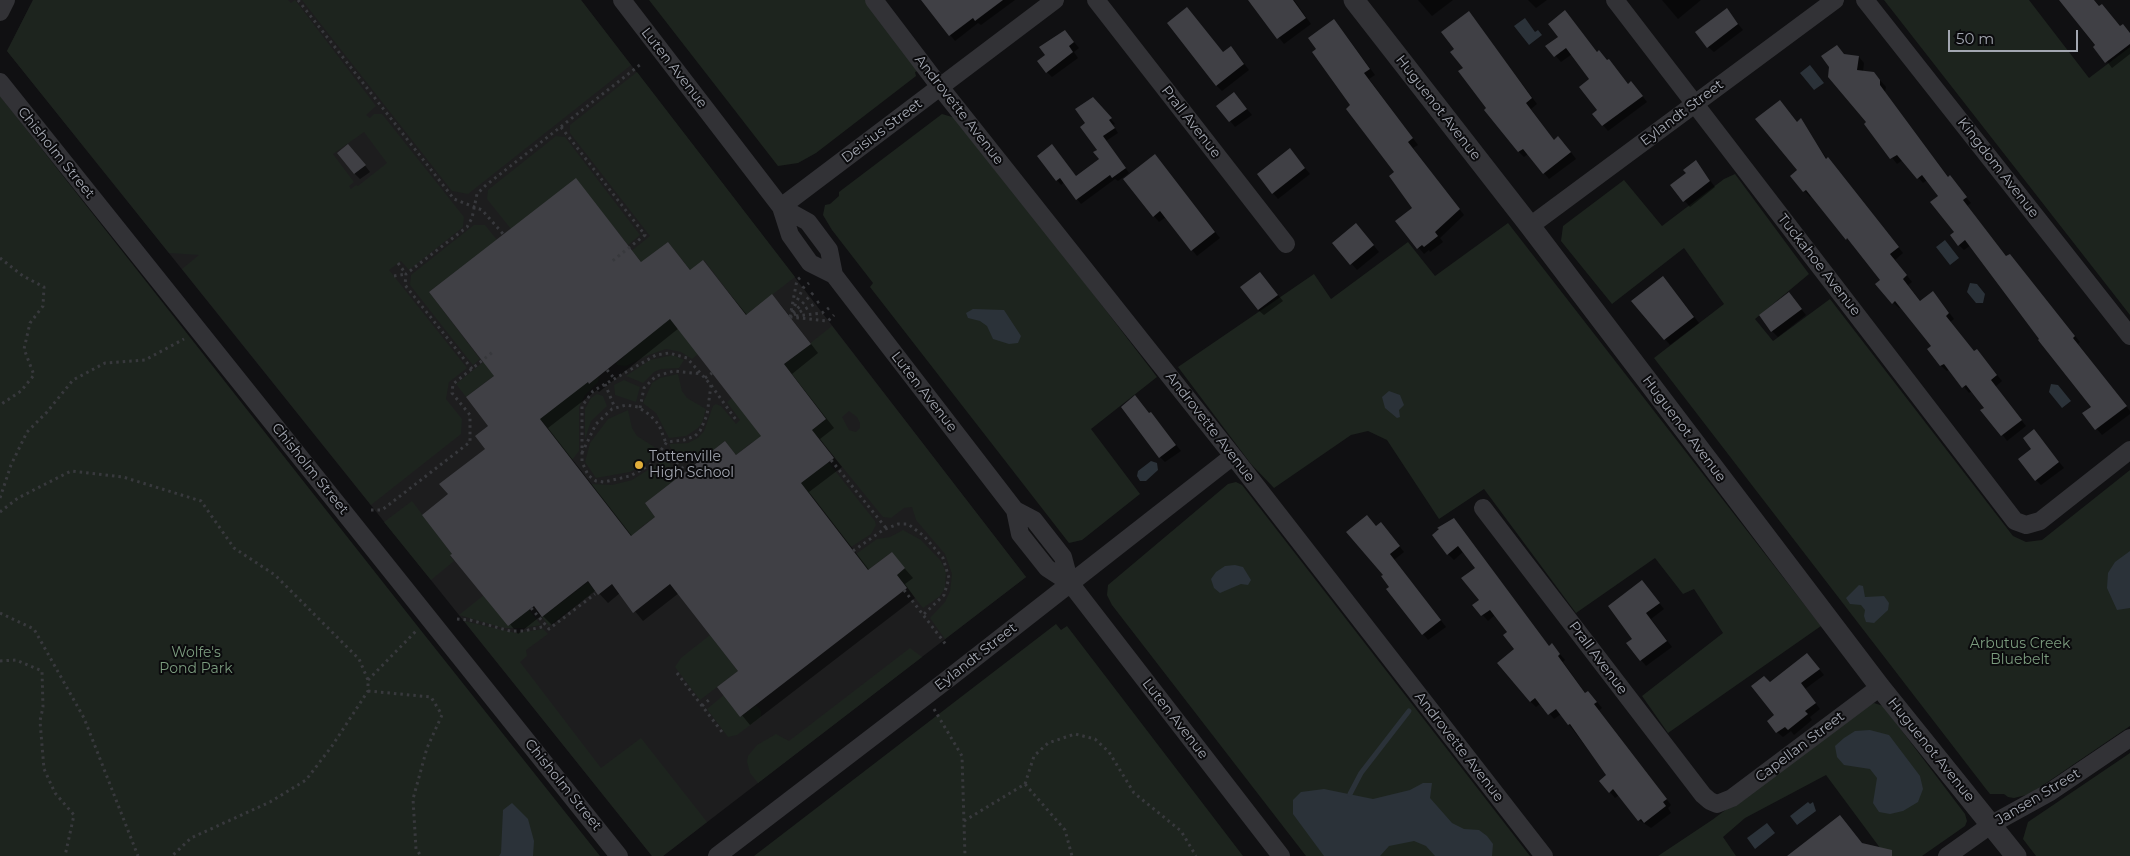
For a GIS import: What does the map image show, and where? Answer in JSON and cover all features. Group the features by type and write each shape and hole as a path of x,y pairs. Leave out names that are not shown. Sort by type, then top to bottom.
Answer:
{"street":[{"path":"0,12 6,0"},
{"name":"Luten Avenue","path":"622,0 781,207 808,222 829,250 834,275 1015,510 1020,534 1047,568 1070,583 1280,856"},
{"name":"Androvette Avenue","path":"874,0 940,87 1233,456 1544,856"},
{"name":"Deisius Street","path":"781,207 1054,0"},
{"name":"Prall Avenue","path":"1096,0 1286,244"},
{"name":"Huguenot Avenue","path":"1354,0 1530,226 1880,687 2016,856"},
{"name":"Tuckahoe Avenue","path":"1614,0 1696,103 2015,521 2026,525 2040,521 2130,450"},
{"name":"Eylandt Street","path":"1530,226 1835,0"},
{"name":"Kingdom Avenue","path":"1865,0 2130,336"},
{"name":"Chisholm Street","path":"0,82 619,856"},
{"name":"Eylandt Street","path":"717,856 926,697 1233,456"},
{"name":"Prall Avenue","path":"1483,508 1702,796 1717,804"},
{"name":"Capellan Street","path":"1717,804 1732,798 1880,687"},
{"name":"Jansen Street","path":"1947,856 1992,824 2050,792 2130,738"}],"path":[{"path":"298,0 454,199 474,206 489,216 504,235"},
{"path":"394,276 406,274 467,227 478,194 485,186 641,64"},
{"path":"561,127 645,235 612,262"},
{"path":"0,258 23,276 44,287 43,306 30,322 24,349 34,375 21,391 0,405"},
{"path":"398,263 406,274 405,285 472,369"},
{"path":"790,317 797,280"},
{"path":"790,317 803,288 809,283"},
{"path":"790,317 815,291"},
{"path":"790,317 822,300"},
{"path":"790,317 822,313 829,308"},
{"path":"790,317 828,321 834,315"},
{"path":"0,498 11,465 27,432 47,412 73,380 104,363 145,360 200,332"},
{"path":"371,510 382,510 470,442 470,415 452,393 453,384 494,351"},
{"path":"711,385 707,415 700,431 695,436 666,443 660,452 641,471 615,481 596,482 588,475 582,462 582,406 587,398 605,384 648,358 669,353 686,358 704,376 711,385 736,420"},
{"path":"608,370 614,378"},
{"path":"640,408 644,388 656,376 674,371 704,376 712,373"},
{"path":"605,384 615,408"},
{"path":"582,454 596,424 615,408 626,405 640,408 654,420 666,443"},
{"path":"660,452 687,471"},
{"path":"831,460 886,528"},
{"path":"0,512 18,498 71,471 123,477 200,501 234,548 275,575 359,660 368,680 368,691 332,746 306,780 270,802 191,838 172,856"},
{"path":"853,551 886,528 898,524 908,524 924,536 943,558 948,570 948,586 937,604 923,615"},
{"path":"904,590 947,646"},
{"path":"531,608 549,630 595,594"},
{"path":"0,613 34,629 84,718 138,856"},
{"path":"457,619 470,620 510,631 524,631 546,626"},
{"path":"368,680 419,628"},
{"path":"0,661 16,660 42,671 43,707 40,721 44,769 55,793 74,815 65,856"},
{"path":"677,673 722,732"},
{"path":"368,691 431,698 442,715 427,748 413,799 416,849 421,856"},
{"path":"926,697 962,756 964,856"},
{"path":"702,706 711,698"},
{"path":"964,821 1025,784 1034,756 1048,743 1075,734 1095,739 1109,752 1134,794 1181,831 1196,856"},
{"path":"1025,784 1065,830 1072,856"}],"shaded area":[{"name":"Tottenville High School","path":"33,0 581,0 1026,577 663,856 652,856 7,51"},
{"path":"1525,18 1535,32 1538,30 1542,35 1529,45 1514,26"},
{"path":"1810,65 1824,83 1814,90 1800,73"},
{"path":"1945,240 1959,258 1950,265 1936,247"},
{"path":"1970,283 1977,284 1985,294 1983,303 1976,303 1967,292"},
{"path":"973,309 1004,310 1021,336 1018,343 1009,344 993,339 987,326 980,321 968,318 966,313"},
{"path":"2051,384 2058,385 2071,401 2062,408 2049,392"},
{"path":"1389,391 1400,395 1404,405 1399,410 1400,417 1397,418 1385,408 1382,397"},
{"path":"1151,461 1157,463 1158,470 1146,481 1140,481 1137,476 1138,471"},
{"path":"2130,551 2130,608 2117,610 2107,588 2108,573 2115,562"},
{"path":"1235,565 1243,567 1251,580 1248,585 1241,584 1220,593 1214,588 1211,579 1216,572 1225,566"},
{"path":"1859,585 1863,586 1865,597 1884,596 1889,603 1888,610 1874,623 1866,622 1865,610 1861,605 1850,604 1846,598"},
{"path":"1870,730 1889,735 1920,776 1923,789 1918,802 1903,811 1890,814 1879,812 1873,803 1877,778 1870,769 1844,765 1837,757 1835,746 1844,738 1855,731"},
{"path":"1423,783 1432,783 1430,798 1452,823 1464,829 1479,830 1487,836 1493,844 1492,856 1435,856 1426,846 1414,841 1389,846 1380,856 1324,856 1293,814 1293,800 1301,792 1324,789 1373,799 1410,790"},
{"path":"1808,802 1810,804 1813,802 1816,811 1797,825 1790,816"},
{"path":"512,803 528,819 534,841 533,856 499,856 501,853 503,810"},
{"path":"1767,823 1775,833 1755,849 1747,838"}],"green space":[{"path":"33,0 288,0 291,3 295,0 376,106 366,115 370,118 374,114 382,114 464,217 463,227 409,270 401,261 389,270 467,368 449,382 446,399 462,419 461,434 371,505 182,269 199,255 169,253 7,51","holes":["364,132 387,163 358,186 356,185 351,189 349,186 354,182 333,154"]},
{"path":"302,0 581,0 631,65 468,194 452,191"},
{"path":"649,0 866,0 920,70 915,72 916,76 816,153 798,163 778,166"},
{"path":"1884,0 2029,0 2089,78 2130,47 2130,315"},
{"path":"637,72 795,277 746,315 704,260 686,273 684,262 668,242 623,277 614,265 650,236 570,133 570,125"},
{"name":"Wolfe's Pond Park","path":"0,96 419,628 600,856 0,856"},
{"path":"942,114 952,117 956,115 1157,377 1091,429 1140,494 1082,540 1069,543 870,287 873,283 832,230 823,215 825,205 830,204 839,196 839,192"},
{"path":"556,136 565,137 640,235 628,245 576,179 511,229 487,199 488,190"},
{"name":"Arbutus Creek Bluebelt","path":"1735,174 1809,274 1755,319 1773,341 1830,299 2013,536 2026,542 2042,540 2130,470 2130,726 2030,794 2014,798 2004,794 1990,794 1654,358 1724,304 1684,248 1612,304 1561,241 1563,226 1624,180 1662,226 1724,179"},
{"path":"1508,223 1821,626 1668,733 1642,696 1723,633 1694,589 1683,594 1655,558 1576,613 1484,489 1439,519 1387,440 1368,431 1351,435 1274,488 1251,464 1178,367 1314,274 1331,299 1408,242 1435,276"},
{"path":"474,225 485,225 497,240 429,292 480,359 473,365 410,285 411,275"},
{"path":"674,309 698,354 692,359 681,352 666,349 626,366 617,365 616,363 625,356 624,354"},
{"path":"832,326 1026,577 945,639 930,618 945,602 950,591 952,574 945,554 916,520 912,507 904,508 891,518 883,517 818,437 808,433 826,419 784,364","holes":["849,411 857,417 860,428 856,432 849,430 842,417"]},
{"path":"497,351 508,365 466,397 456,384"},
{"path":"673,355 684,360 679,368 661,369 654,372 643,383 626,376 650,360"},
{"path":"678,374 682,391 687,398 706,409 702,423 698,428 686,436 669,438 656,413 643,403 652,383 660,378"},
{"path":"599,376 598,382 585,395 579,407 579,451 572,460 542,421 535,427 546,406 588,382 589,384"},
{"path":"624,380 640,387 636,402 615,395 614,385"},
{"path":"597,394 603,396 607,406 591,421 585,439 585,409 591,398"},
{"path":"732,398 774,437 751,443 736,455 725,441 698,462 693,458 673,453 669,444 688,443 698,438 704,431 713,406 716,404 721,406 736,424 740,420 727,402"},
{"path":"628,410 632,428 637,436 659,450 645,464 630,472 596,478 585,462 590,443 608,419"},
{"path":"662,461 670,463 674,481 645,503 655,517 640,528 644,534 628,547 629,533 591,484 612,485 632,480"},
{"path":"828,462 875,521 876,525 871,534 851,547 811,495 790,491"},
{"path":"1236,482 1242,485 1530,856 1306,856 1112,605 1107,595 1108,585 1228,484"},
{"path":"412,501 452,554 450,556 454,561 431,580 384,522"},
{"path":"903,530 921,540 941,561 946,572 945,588 940,596 923,608 897,575 892,552 868,570 856,554 877,539 890,537"},
{"path":"588,582 595,591 549,626 542,617"},
{"path":"484,595 529,610 541,625 524,628 503,628 459,615"},
{"path":"464,621 516,633 543,629 548,634 526,650 527,656 520,662 601,768 641,738 707,822 663,856 652,856"},
{"path":"1056,624 1061,630 1067,626 1243,856 754,856"},
{"path":"710,635 738,671 700,700 675,667 681,658"},
{"path":"910,648 922,657 758,783 750,773 747,762 748,756 757,745 776,734 789,741"},
{"path":"724,695 740,717 756,705 761,711 761,717 737,735 728,737 707,709"},
{"path":"1874,703 1883,706 1965,814 1967,821 1965,826 1922,856 1886,856 1826,775 1745,818 1723,837 1736,856 1658,856 1712,820 1864,707"},
{"path":"2130,753 2130,856 2036,856 2023,839 2028,822"}],"building":[{"path":"921,0 1003,0 975,21 973,18 949,36"},
{"path":"1248,0 1293,0 1306,18 1277,39"},
{"path":"2059,0 2094,0 2099,6 2102,4 2120,26 2123,24 2130,33 2130,44 2105,63 2093,47 2095,45"},
{"path":"1187,7 1223,52 1231,46 1244,64 1216,86 1167,23"},
{"path":"1727,8 1738,24 1707,48 1695,32"},
{"path":"1565,10 1597,52 1599,50 1607,60 1609,59 1628,84 1631,81 1643,96 1602,126 1592,114 1597,110 1579,87 1589,79 1566,48 1554,57 1545,46 1558,37 1548,24"},
{"path":"1469,11 1532,98 1526,103 1554,140 1558,136 1571,152 1543,174 1523,149 1518,152 1484,110 1486,108 1458,71 1463,68 1450,52 1454,49 1441,32"},
{"path":"1334,19 1370,69 1364,73 1413,138 1408,142 1460,209 1435,232 1438,236 1424,247 1422,245 1417,249 1395,221 1412,208 1389,176 1394,172 1346,109 1350,105 1312,52 1316,49 1308,38"},
{"path":"1065,30 1074,42 1069,46 1073,52 1046,73 1037,61 1045,55 1039,47"},
{"path":"1837,45 1844,54 1859,56 1857,70 1874,72 1880,80 1880,85 1948,177 1950,175 1967,197 1963,200 2006,256 2010,254 2127,406 2095,430 2082,413 2091,407 2038,340 1965,240 1958,246 1950,235 1954,232 1930,202 1938,196 1922,175 1917,179 1897,155 1890,159 1864,124 1866,122 1828,77 1829,67 1821,56"},
{"path":"1234,92 1247,109 1229,122 1216,106"},
{"path":"1093,97 1112,118 1109,120 1115,128 1103,136 1126,168 1112,178 1110,175 1076,200 1060,178 1056,181 1037,156 1052,144 1076,176 1099,159 1093,152 1097,150 1080,127 1085,123 1075,109"},
{"path":"1780,100 1797,122 1801,118 1826,159 1828,157 1899,247 1890,254 1907,275 1903,279 1920,301 1933,291 1949,313 1946,316 1974,351 1977,349 1997,375 1991,380 2022,420 2001,436 1980,410 1984,408 1966,385 1962,388 1944,364 1940,366 1927,349 1931,346 1895,301 1892,304 1875,284 1880,280 1847,238 1846,240 1806,190 1803,192 1790,176 1797,170 1755,119"},
{"path":"348,144 366,165 354,174 337,153"},
{"path":"1290,148 1305,168 1272,194 1257,174"},
{"path":"1155,154 1215,232 1191,251 1160,211 1153,217 1123,179"},
{"path":"1696,160 1710,181 1683,202 1670,185 1686,173 1683,170"},
{"path":"576,178 641,262 668,242 690,270 703,260 746,315 772,294 811,344 784,364 826,419 812,430 834,458 801,483 868,570 892,552 905,568 897,575 907,588 740,717 717,687 738,671 670,584 633,613 612,584 598,595 588,581 542,617 534,606 508,626 450,555 452,554 422,515 448,494 439,484 485,449 475,436 488,426 466,397 494,376 429,292","holes":["670,319 761,436 736,455 725,441 645,503 655,517 631,536 540,419 588,382 589,384"]},
{"path":"1356,223 1374,245 1350,265 1332,243"},
{"path":"1260,272 1278,295 1258,310 1240,287"},
{"path":"1663,276 1694,317 1664,340 1631,301"},
{"path":"1789,292 1802,309 1771,332 1759,315"},
{"path":"1135,395 1149,413 1151,412 1176,445 1159,458 1121,407"},
{"path":"2034,429 2059,462 2035,481 2018,459 2031,449 2023,438"},
{"path":"1367,515 1376,526 1381,522 1400,546 1390,554 1441,620 1422,635 1386,589 1389,587 1381,576 1383,575 1346,532"},
{"path":"1454,518 1549,646 1552,643 1560,654 1558,656 1585,693 1588,691 1597,702 1594,704 1667,799 1663,802 1666,806 1644,823 1641,819 1638,821 1613,789 1609,793 1599,781 1606,775 1570,724 1568,725 1556,709 1548,715 1535,698 1530,702 1497,663 1514,649 1503,635 1507,632 1490,610 1481,616 1472,605 1479,600 1461,578 1475,568 1458,546 1447,555 1432,535 1439,529 1437,528"},
{"path":"1642,580 1660,603 1646,613 1667,641 1640,661 1626,643 1632,639 1608,606"},
{"path":"1807,653 1820,669 1801,683 1816,703 1805,711 1808,714 1788,730 1785,727 1776,733 1767,721 1774,715 1751,686 1764,676 1770,682"},
{"path":"1840,815 1862,843 1892,850 1892,856 1787,856"}],"waterway":[{"path":"1350,794 1361,773 1409,711"}],"place":[{"name":"Tottenville High School","path":"639,465"}]}
